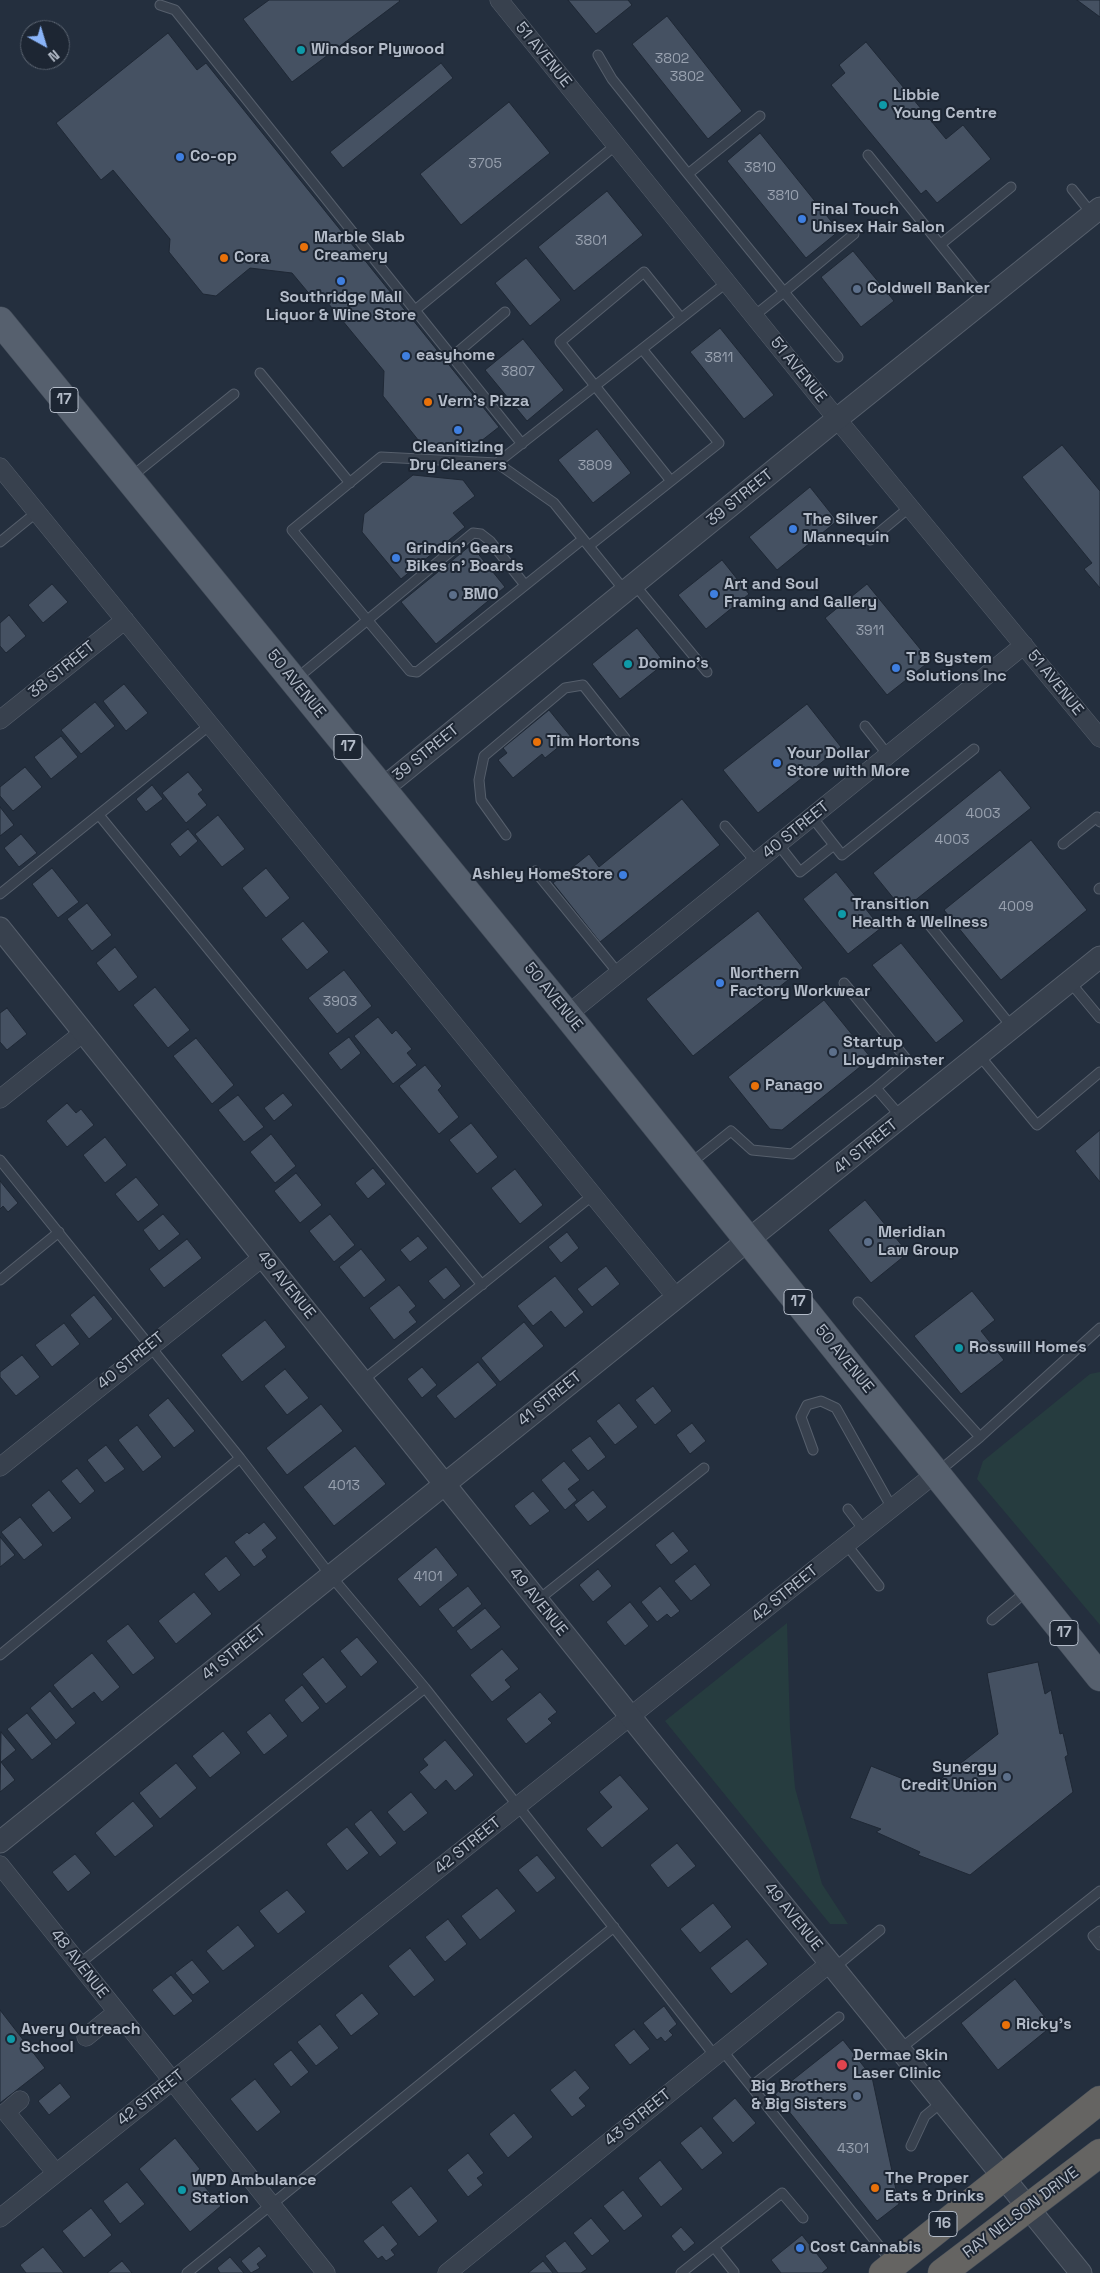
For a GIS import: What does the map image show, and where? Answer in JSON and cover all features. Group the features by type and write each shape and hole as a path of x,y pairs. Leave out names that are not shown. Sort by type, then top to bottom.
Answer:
{"highway":[{"name":"16","path":"888,2268 1100,2100"},
{"name":"RAY NELSON DRIVE","path":"942,2273 1100,2153"}],"main road":[{"name":"50 AVENUE","path":"0,321 568,1015 1100,1677"}],"street":[{"name":"51 AVENUE","path":"499,0 726,283 1100,738"},
{"name":"39 STREET","path":"382,789 629,587 1096,212"},
{"path":"0,467 676,1298"},
{"name":"38 STREET","path":"0,720 124,620"},
{"name":"40 STREET","path":"568,1015 1024,645"},
{"name":"49 AVENUE","path":"0,928 630,1717 1081,2273"},
{"name":"41 STREET","path":"0,1842 1100,957"},
{"path":"0,1099 84,1032"},
{"name":"40 STREET","path":"0,1467 263,1257"},
{"name":"42 STREET","path":"0,2218 936,1473"},
{"name":"48 AVENUE","path":"0,1865 326,2273"},
{"name":"43 STREET","path":"447,2273 719,2053 832,1965"},
{"path":"86,2037 116,2012"},
{"path":"20,2100 6,2112 56,2173"}],"lane":[{"path":"160,5 175,10 522,444"},
{"path":"598,55 612,79 838,358"},
{"path":"688,174 760,116"},
{"path":"414,311 616,145"},
{"path":"868,155 985,300"},
{"path":"941,244 1011,187"},
{"path":"1072,189 1096,212"},
{"path":"754,316 854,234"},
{"path":"671,481 560,342 644,272 681,318"},
{"path":"497,463 726,283"},
{"path":"452,357 505,312"},
{"path":"642,349 719,443 671,481 586,542 525,585 417,672 410,671 292,530 381,457 497,463 554,503 586,542 707,672"},
{"path":"260,373 350,483"},
{"path":"129,480 234,394"},
{"path":"870,540 910,508"},
{"path":"0,542 37,512"},
{"path":"294,682 473,533 481,534 490,541 525,585"},
{"path":"506,835 481,800 479,780 484,756 557,694 565,688 583,686 625,738"},
{"path":"0,894 210,725"},
{"path":"865,726 888,755"},
{"path":"812,817 842,855 974,749"},
{"path":"99,814 482,1285"},
{"path":"1063,844 1097,817 1100,822"},
{"path":"725,826 756,862"},
{"path":"778,844 800,872 834,845"},
{"path":"536,871 619,974"},
{"path":"926,922 1012,1028"},
{"path":"1070,981 1100,1018"},
{"path":"688,1165 731,1131 752,1150 792,1154 908,1061 844,983"},
{"path":"979,1056 1037,1125 1100,1072"},
{"path":"876,1088 902,1118"},
{"path":"0,1160 240,1458 331,1576 425,1688 614,1927 719,2053 752,2086 888,2268"},
{"path":"362,1382 593,1195"},
{"path":"0,1280 59,1232"},
{"path":"858,1302 980,1437"},
{"path":"936,1473 980,1437 1100,1328"},
{"path":"813,1450 801,1417 807,1405 821,1400 836,1408 892,1508"},
{"path":"0,1654 240,1458"},
{"path":"537,1601 704,1468"},
{"path":"848,1509 864,1530"},
{"path":"846,1544 879,1586"},
{"path":"992,1620 1029,1589"},
{"path":"79,1964 425,1688"},
{"path":"900,2050 1100,1891"},
{"path":"187,2273 614,1927"},
{"path":"832,1965 880,1930"},
{"path":"1100,1931 1093,1936 1100,1945"},
{"path":"752,2086 839,2017"},
{"path":"911,2146 925,2116 943,2102"},
{"path":"681,2273 782,2193 803,2218"},
{"path":"714,2247 734,2272"}],"green space":[{"path":"1100,1372 1100,1625 977,1479 983,1461 1090,1374"},
{"path":"787,1623 790,1729 795,1788 822,1884 848,1924 830,1924 665,1721"}],"building":[{"name":"Windsor Plywood","path":"269,0 400,1 292,82 243,19"},
{"path":"568,0 628,0 632,5 596,34"},
{"path":"1077,0 1100,0 1100,17"},
{"path":"667,16 742,111 708,139 632,44"},
{"path":"168,33 197,70 206,63 499,427 467,452 423,446 383,396 384,371 323,297 312,297 292,273 250,268 216,296 203,294 169,252 170,239 113,170 101,180 56,123"},
{"name":"Libbie Young Centre","path":"866,42 946,139 963,125 991,159 937,203 926,190 921,194 831,85 845,73 839,65"},
{"path":"441,63 453,78 343,168 330,152"},
{"path":"509,102 550,153 461,225 420,174"},
{"path":"760,133 839,231 806,258 727,161"},
{"path":"607,191 643,235 574,291 538,247"},
{"name":"Coldwell Banker","path":"853,251 894,301 861,327 821,277"},
{"path":"526,258 561,300 530,326 495,283"},
{"path":"720,328 774,395 744,419 690,352"},
{"path":"523,339 564,390 527,421 485,370"},
{"path":"597,429 631,473 593,503 558,460"},
{"path":"1062,445 1100,491 1100,588 1084,569 1092,563 1022,477"},
{"path":"413,475 463,480 475,496 453,513 465,527 401,579 362,532 364,514"},
{"name":"The Silver Mannequin","path":"810,487 837,521 777,570 749,537"},
{"name":"BMO","path":"471,545 505,587 436,644 401,602"},
{"name":"Art and Soul Framing and Gallery","path":"722,560 749,594 706,629 678,595"},
{"path":"52,584 68,602 43,623 28,605"},
{"path":"867,584 930,661 887,695 825,618"},
{"path":"9,615 26,636 6,653 0,646 0,623"},
{"name":"Domino's","path":"637,628 665,663 620,699 592,664"},
{"path":"124,684 148,713 126,731 103,701"},
{"path":"95,702 115,726 81,754 61,730"},
{"name":"Your Dollar Store with More","path":"807,704 841,747 758,813 723,770"},
{"name":"Tim Hortons","path":"549,710 571,737 545,758 542,754 513,778 498,760 507,753 503,748"},
{"path":"61,736 78,757 51,779 34,757"},
{"path":"25,767 42,787 13,811 0,796 0,787"},
{"path":"1000,770 1031,808 903,910 873,873"},
{"path":"188,772 203,790 198,794 207,805 186,823 162,793"},
{"path":"152,785 163,799 146,812 136,799"},
{"name":"Ashley HomeStore","path":"682,799 720,845 600,942 553,883 589,854 599,867"},
{"path":"0,807 14,825 0,836"},
{"path":"218,815 245,849 222,867 195,834"},
{"path":"188,829 198,841 180,857 170,844"},
{"path":"21,834 37,853 19,867 4,848"},
{"path":"1031,840 1087,910 1001,980 944,910"},
{"path":"52,868 79,902 58,918 32,884"},
{"path":"266,868 290,898 266,918 242,888"},
{"name":"Transition Health & Wellness","path":"836,872 881,928 848,954 803,899"},
{"path":"87,903 112,935 92,951 67,919"},
{"path":"758,911 803,968 693,1056 646,999"},
{"path":"303,921 329,952 307,970 281,939"},
{"path":"901,943 964,1021 936,1043 872,965"},
{"path":"115,947 138,977 119,992 96,963"},
{"path":"344,970 372,1006 337,1034 308,998"},
{"path":"155,987 190,1030 168,1048 133,1005"},
{"path":"824,1000 871,1058 782,1130 770,1129 728,1077"},
{"path":"7,1008 27,1034 7,1050 0,1042 0,1013"},
{"path":"378,1017 392,1034 396,1030 412,1049 407,1053 417,1065 393,1084 354,1036"},
{"path":"349,1037 361,1053 341,1070 328,1053"},
{"path":"196,1038 234,1085 212,1104 173,1056"},
{"path":"425,1065 442,1086 438,1090 459,1117 439,1134 399,1086"},
{"path":"283,1093 293,1105 274,1121 264,1108"},
{"path":"238,1095 264,1127 244,1142 218,1110"},
{"path":"67,1103 76,1113 81,1109 94,1125 67,1147 46,1121"},
{"path":"471,1123 498,1157 477,1174 449,1140"},
{"path":"1100,1130 1100,1182 1075,1151"},
{"path":"271,1134 296,1166 275,1183 250,1152"},
{"path":"105,1137 127,1165 105,1183 83,1155"},
{"path":"373,1168 386,1184 368,1199 355,1183"},
{"path":"515,1169 543,1205 520,1224 491,1188"},
{"path":"296,1173 322,1205 300,1223 274,1191"},
{"path":"136,1177 159,1205 138,1222 115,1194"},
{"path":"0,1181 18,1203 8,1212 3,1206 0,1209"},
{"name":"Meridian Law Group","path":"865,1200 908,1253 871,1283 828,1230"},
{"path":"163,1214 180,1234 159,1251 143,1230"},
{"path":"330,1214 355,1245 334,1262 309,1231"},
{"path":"567,1232 579,1248 561,1263 548,1247"},
{"path":"418,1236 428,1248 410,1262 400,1250"},
{"path":"187,1239 202,1258 164,1288 149,1269"},
{"path":"361,1249 386,1280 364,1298 339,1267"},
{"path":"606,1266 620,1284 592,1307 577,1289"},
{"path":"446,1267 461,1286 444,1300 428,1281"},
{"path":"555,1276 584,1312 565,1328 551,1311 533,1326 517,1306"},
{"path":"399,1285 416,1306 409,1312 417,1322 394,1340 369,1308"},
{"name":"Rosswill Homes","path":"972,1291 995,1320 981,1331 1004,1360 961,1394 914,1336"},
{"path":"94,1295 113,1319 89,1339 70,1315"},
{"path":"265,1320 286,1347 242,1382 221,1355"},
{"path":"524,1322 544,1346 500,1382 481,1358"},
{"path":"64,1323 80,1344 52,1367 35,1345"},
{"path":"22,1355 40,1377 16,1396 0,1377 0,1372"},
{"path":"478,1362 497,1385 455,1419 436,1396"},
{"path":"422,1367 437,1385 422,1398 407,1379"},
{"path":"285,1369 309,1398 287,1415 264,1386"},
{"path":"653,1386 672,1411 655,1425 635,1400"},
{"path":"168,1398 195,1431 174,1448 148,1415"},
{"path":"619,1403 638,1427 615,1445 596,1421"},
{"path":"321,1404 343,1431 287,1475 266,1448"},
{"path":"692,1423 706,1441 690,1454 676,1435"},
{"path":"137,1425 162,1457 143,1472 118,1440"},
{"path":"590,1436 606,1457 588,1471 571,1450"},
{"path":"106,1445 125,1469 105,1483 87,1460"},
{"path":"355,1446 386,1484 334,1526 303,1487"},
{"path":"564,1461 580,1480 568,1489 577,1500 565,1510 541,1480"},
{"path":"77,1468 95,1491 80,1504 61,1481"},
{"path":"49,1490 72,1518 53,1533 31,1505"},
{"path":"593,1490 607,1507 588,1522 574,1505"},
{"path":"533,1491 550,1511 530,1526 514,1506"},
{"path":"20,1517 43,1545 24,1560 1,1532"},
{"path":"264,1522 277,1538 262,1550 267,1557 254,1567 234,1542 247,1532 249,1534"},
{"path":"673,1531 689,1551 671,1565 655,1545"},
{"path":"0,1537 15,1555 0,1567"},
{"path":"436,1547 458,1575 420,1607 397,1579"},
{"path":"226,1556 241,1575 219,1592 204,1574"},
{"path":"695,1564 711,1585 691,1601 674,1581"},
{"path":"598,1569 612,1586 593,1602 579,1585"},
{"path":"468,1586 482,1604 453,1628 438,1609"},
{"path":"660,1586 680,1611 671,1618 667,1614 657,1622 641,1602"},
{"path":"194,1592 212,1614 176,1644 158,1621"},
{"path":"630,1602 649,1626 625,1646 606,1622"},
{"path":"485,1608 501,1627 471,1650 456,1631"},
{"path":"128,1624 155,1658 133,1675 106,1641"},
{"path":"357,1637 378,1662 361,1677 340,1651"},
{"path":"502,1649 519,1669 505,1680 511,1687 492,1702 470,1675"},
{"path":"92,1653 120,1687 102,1702 94,1692 72,1709 53,1685"},
{"path":"323,1657 347,1687 326,1704 302,1674"},
{"name":"Synergy Credit Union","path":"1038,1662 1045,1694 1051,1690 1060,1734 1063,1733 1068,1755 1065,1757 1073,1792 970,1875 918,1855 920,1852 876,1832 881,1829 850,1818 871,1766 928,1789 998,1734 987,1673"},
{"path":"302,1685 320,1708 302,1723 284,1700"},
{"path":"50,1691 76,1723 56,1740 30,1708"},
{"path":"540,1692 557,1712 548,1719 552,1723 526,1744 506,1719"},
{"path":"27,1713 52,1744 32,1760 7,1729"},
{"path":"270,1713 288,1736 264,1755 246,1732"},
{"path":"223,1731 241,1753 210,1778 192,1756"},
{"path":"1,1732 16,1750 1,1762 15,1780 0,1792"},
{"path":"445,1740 474,1775 455,1791 446,1780 435,1790 419,1772 428,1765 423,1759"},
{"path":"176,1763 197,1788 160,1819 139,1793"},
{"path":"620,1775 649,1809 602,1848 586,1829 612,1807 599,1792"},
{"path":"411,1792 428,1813 404,1832 387,1812"},
{"path":"133,1801 154,1826 115,1857 95,1833"},
{"path":"371,1810 397,1843 380,1857 354,1824"},
{"path":"347,1827 369,1853 347,1871 326,1844"},
{"path":"677,1843 696,1866 668,1888 650,1865"},
{"path":"75,1854 91,1873 68,1892 52,1872"},
{"path":"537,1855 556,1878 537,1893 518,1870"},
{"path":"497,1888 516,1911 480,1940 461,1916"},
{"path":"287,1890 306,1912 278,1934 259,1911"},
{"path":"713,1903 732,1927 700,1953 680,1929"},
{"path":"448,1919 467,1944 445,1962 425,1937"},
{"path":"238,1925 255,1946 223,1971 206,1951"},
{"path":"747,1939 768,1964 731,1994 710,1968"},
{"path":"410,1948 435,1980 414,1997 388,1966"},
{"path":"192,1960 210,1982 193,1995 175,1973"},
{"path":"171,1975 193,2001 174,2016 152,1990"},
{"name":"Ricky's","path":"1015,1979 1052,2026 998,2070 961,2023"},
{"path":"362,1993 379,2014 351,2036 335,2015"},
{"path":"664,2006 677,2024 669,2031 673,2035 665,2042 661,2037 657,2040 643,2023"},
{"name":"Avery Outreach School","path":"0,2010 45,2068 0,2103"},
{"path":"320,2024 339,2048 316,2066 297,2042"},
{"path":"634,2029 650,2049 630,2065 614,2045"},
{"path":"843,2040 872,2077 899,2204 877,2221 775,2094"},
{"path":"291,2050 309,2072 291,2087 273,2064"},
{"path":"575,2070 590,2088 579,2098 586,2106 572,2117 550,2090"},
{"path":"255,2079 281,2112 257,2132 230,2099"},
{"path":"60,2083 71,2097 49,2115 38,2101"},
{"path":"735,2098 756,2123 733,2143 712,2118"},
{"path":"514,2113 533,2137 508,2158 489,2134"},
{"path":"701,2126 723,2153 702,2170 680,2143"},
{"name":"WPD Ambulance Station","path":"175,2138 200,2169 194,2174 221,2206 190,2232 139,2169"},
{"path":"468,2153 484,2173 477,2178 483,2185 468,2197 447,2170"},
{"path":"660,2160 683,2189 661,2207 638,2178"},
{"path":"127,2182 145,2204 120,2224 103,2201"},
{"path":"411,2186 438,2221 419,2237 391,2202"},
{"path":"623,2190 643,2216 624,2231 603,2206"},
{"path":"91,2208 112,2235 84,2258 62,2231"},
{"path":"591,2218 610,2241 592,2256 573,2233"},
{"path":"383,2225 398,2244 391,2250 395,2255 386,2261 382,2256 378,2259 363,2241"},
{"path":"681,2227 695,2243 684,2252 671,2236"},
{"name":"Cost Cannabis","path":"802,2235 828,2268 822,2273 781,2273 771,2260"},
{"path":"565,2241 587,2269 581,2273 558,2273 545,2256"},
{"path":"259,2246 267,2256 257,2264 260,2268 251,2273 241,2261"},
{"path":"43,2247 64,2273 26,2273 20,2265"},
{"path":"230,2257 244,2273 220,2273 217,2268"},
{"path":"122,2261 132,2273 107,2273"},
{"path":"543,2261 553,2273 528,2273"}],"place":[{"name":"Windsor Plywood","path":"301,50"},
{"name":"Libbie Young Centre","path":"883,105"},
{"name":"Co-op","path":"180,157"},
{"name":"Final Touch Unisex Hair Salon","path":"802,219"},
{"name":"Marble Slab Creamery","path":"304,247"},
{"name":"Cora","path":"224,258"},
{"name":"Southridge Mall Liquor & Wine Store","path":"341,281"},
{"name":"Coldwell Banker","path":"857,289"},
{"name":"easyhome","path":"406,356"},
{"name":"Vern's Pizza","path":"428,402"},
{"name":"Cleanitizing Dry Cleaners","path":"458,430"},
{"name":"The Silver Mannequin","path":"793,529"},
{"name":"Grindin' Gears Bikes n' Boards","path":"396,558"},
{"name":"Art and Soul Framing and Gallery","path":"714,594"},
{"name":"BMO","path":"453,595"},
{"name":"Domino's","path":"628,664"},
{"name":"T B System Solutions Inc","path":"896,668"},
{"name":"Tim Hortons","path":"537,742"},
{"name":"Your Dollar Store with More","path":"777,763"},
{"name":"Ashley HomeStore","path":"623,875"},
{"name":"Transition Health & Wellness","path":"842,914"},
{"name":"Northern Factory Workwear","path":"720,983"},
{"name":"Startup Lloydminster","path":"833,1052"},
{"name":"Panago","path":"755,1086"},
{"name":"Meridian Law Group","path":"868,1242"},
{"name":"Rosswill Homes","path":"959,1348"},
{"name":"Synergy Credit Union","path":"1007,1777"},
{"name":"Ricky's","path":"1006,2025"},
{"name":"Avery Outreach School","path":"11,2039"},
{"name":"Dermae Skin Laser Clinic","path":"842,2065"},
{"name":"Big Brothers & Big Sisters","path":"857,2096"},
{"name":"The Proper Eats & Drinks","path":"875,2188"},
{"name":"WPD Ambulance Station","path":"182,2190"},
{"name":"Cost Cannabis","path":"800,2248"}]}
